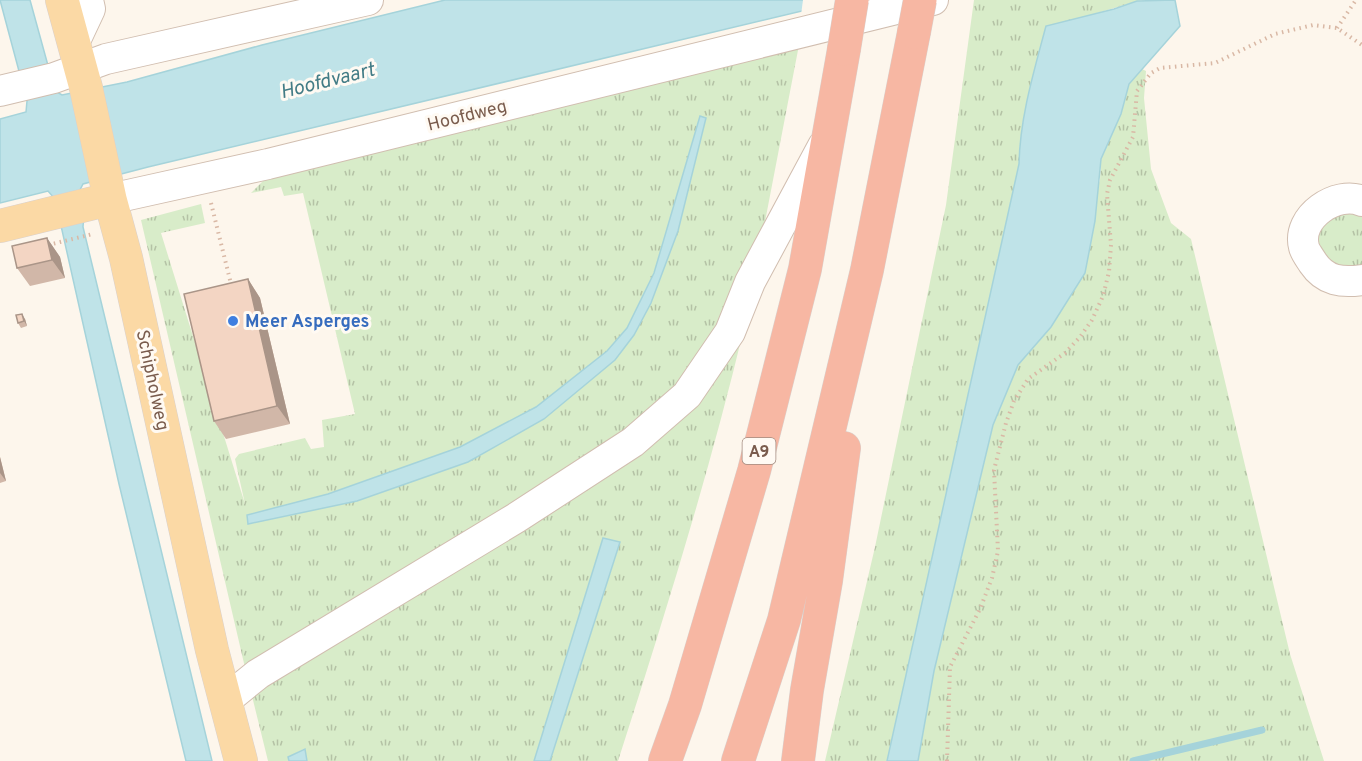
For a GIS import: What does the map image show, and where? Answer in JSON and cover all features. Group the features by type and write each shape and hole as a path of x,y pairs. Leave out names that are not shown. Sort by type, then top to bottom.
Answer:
{"highway":[{"name":"A9","path":"665,761 754,471 805,269 852,0"},
{"path":"738,761 784,620 867,270 920,0"},
{"path":"798,761 807,690 828,569 867,270"}],"main road":[{"name":"Schipholweg","path":"80,3 74,69 101,204 126,258 210,638 241,761"},
{"name":"Hoofdweg","path":"0,226 50,229 101,204"}],"street":[{"path":"11,88 106,59 368,0"},
{"name":"Hoofdweg","path":"101,204 933,0"},
{"path":"226,700 258,674 506,524 633,442 687,395 730,332 750,282 829,135"},
{"path":"1362,201 1352,197 1332,201 1315,212 1305,230 1303,246 1320,273 1335,281 1362,280"}],"path":[{"path":"1337,28 1356,0"},
{"path":"948,761 950,667 980,609 992,578 998,551 994,470 1006,423 1014,401 1028,379 1065,353 1080,337 1092,320 1103,296 1109,272 1111,246 1107,194 1110,180 1133,137 1137,91 1151,73 1160,68 1215,63 1275,34 1313,25 1337,28 1362,45"},
{"path":"205,178 232,290"},
{"path":"50,229 101,204"}],"green space":[{"path":"974,0 1141,0 1046,27 1028,94 1019,164 887,761 825,761 875,547 946,205"},
{"path":"799,45 763,232 728,322 640,428 246,672 141,220 201,204 205,223 161,233 245,504 235,459 239,454 305,438 311,449 324,447 322,420 355,414 303,193 284,196 281,187 251,193 271,173","holes":["700,116 706,118 678,231 651,303 634,335 468,462 357,501 248,524 248,515 328,494 460,447 536,407 607,351 627,328 654,273"]},
{"path":"1142,69 1146,71 1144,98 1151,169 1171,223 1191,239 1290,654 1324,761 918,761 934,671 993,425 1018,365 1051,327 1100,180 1101,159 1121,114 1129,84"},
{"path":"1358,213 1362,216 1362,267 1335,270 1317,250 1319,229 1333,214"},
{"path":"744,328 685,546 618,761 550,761 620,543 603,538 534,761 307,761 304,749 288,757 289,761 268,761 250,688 534,513"}],"water":[{"name":"Hoofdvaart","path":"0,0 30,0 55,91 62,95 127,82 262,45 445,0 848,0 83,184 78,194 84,214 83,227 212,761 186,761 119,484 55,199 48,191 0,203 0,119 26,112 27,101"},
{"path":"1175,0 1180,26 1129,84 1121,114 1101,159 1095,221 1085,273 1051,327 1018,365 993,425 934,671 918,761 887,761 1019,164 1028,94 1046,26 1137,1"},
{"path":"700,116 706,118 678,231 651,303 634,335 615,360 544,419 468,462 357,501 248,524 247,515 328,494 460,447 536,407 607,351 627,328 654,273"},
{"path":"603,538 620,542 550,761 534,761"},
{"path":"305,749 307,761 289,761 288,757"}],"pier":[{"path":"803,0 851,0 848,3 801,15"}],"building":[{"path":"47,238 52,260 17,268 12,246"},
{"path":"248,279 277,406 214,421 184,294"},
{"path":"22,314 24,321 18,323 16,315"}],"waterway":[{"path":"1133,761 1262,730"}],"place":[{"name":"Meer Asperges","path":"233,321"}]}
